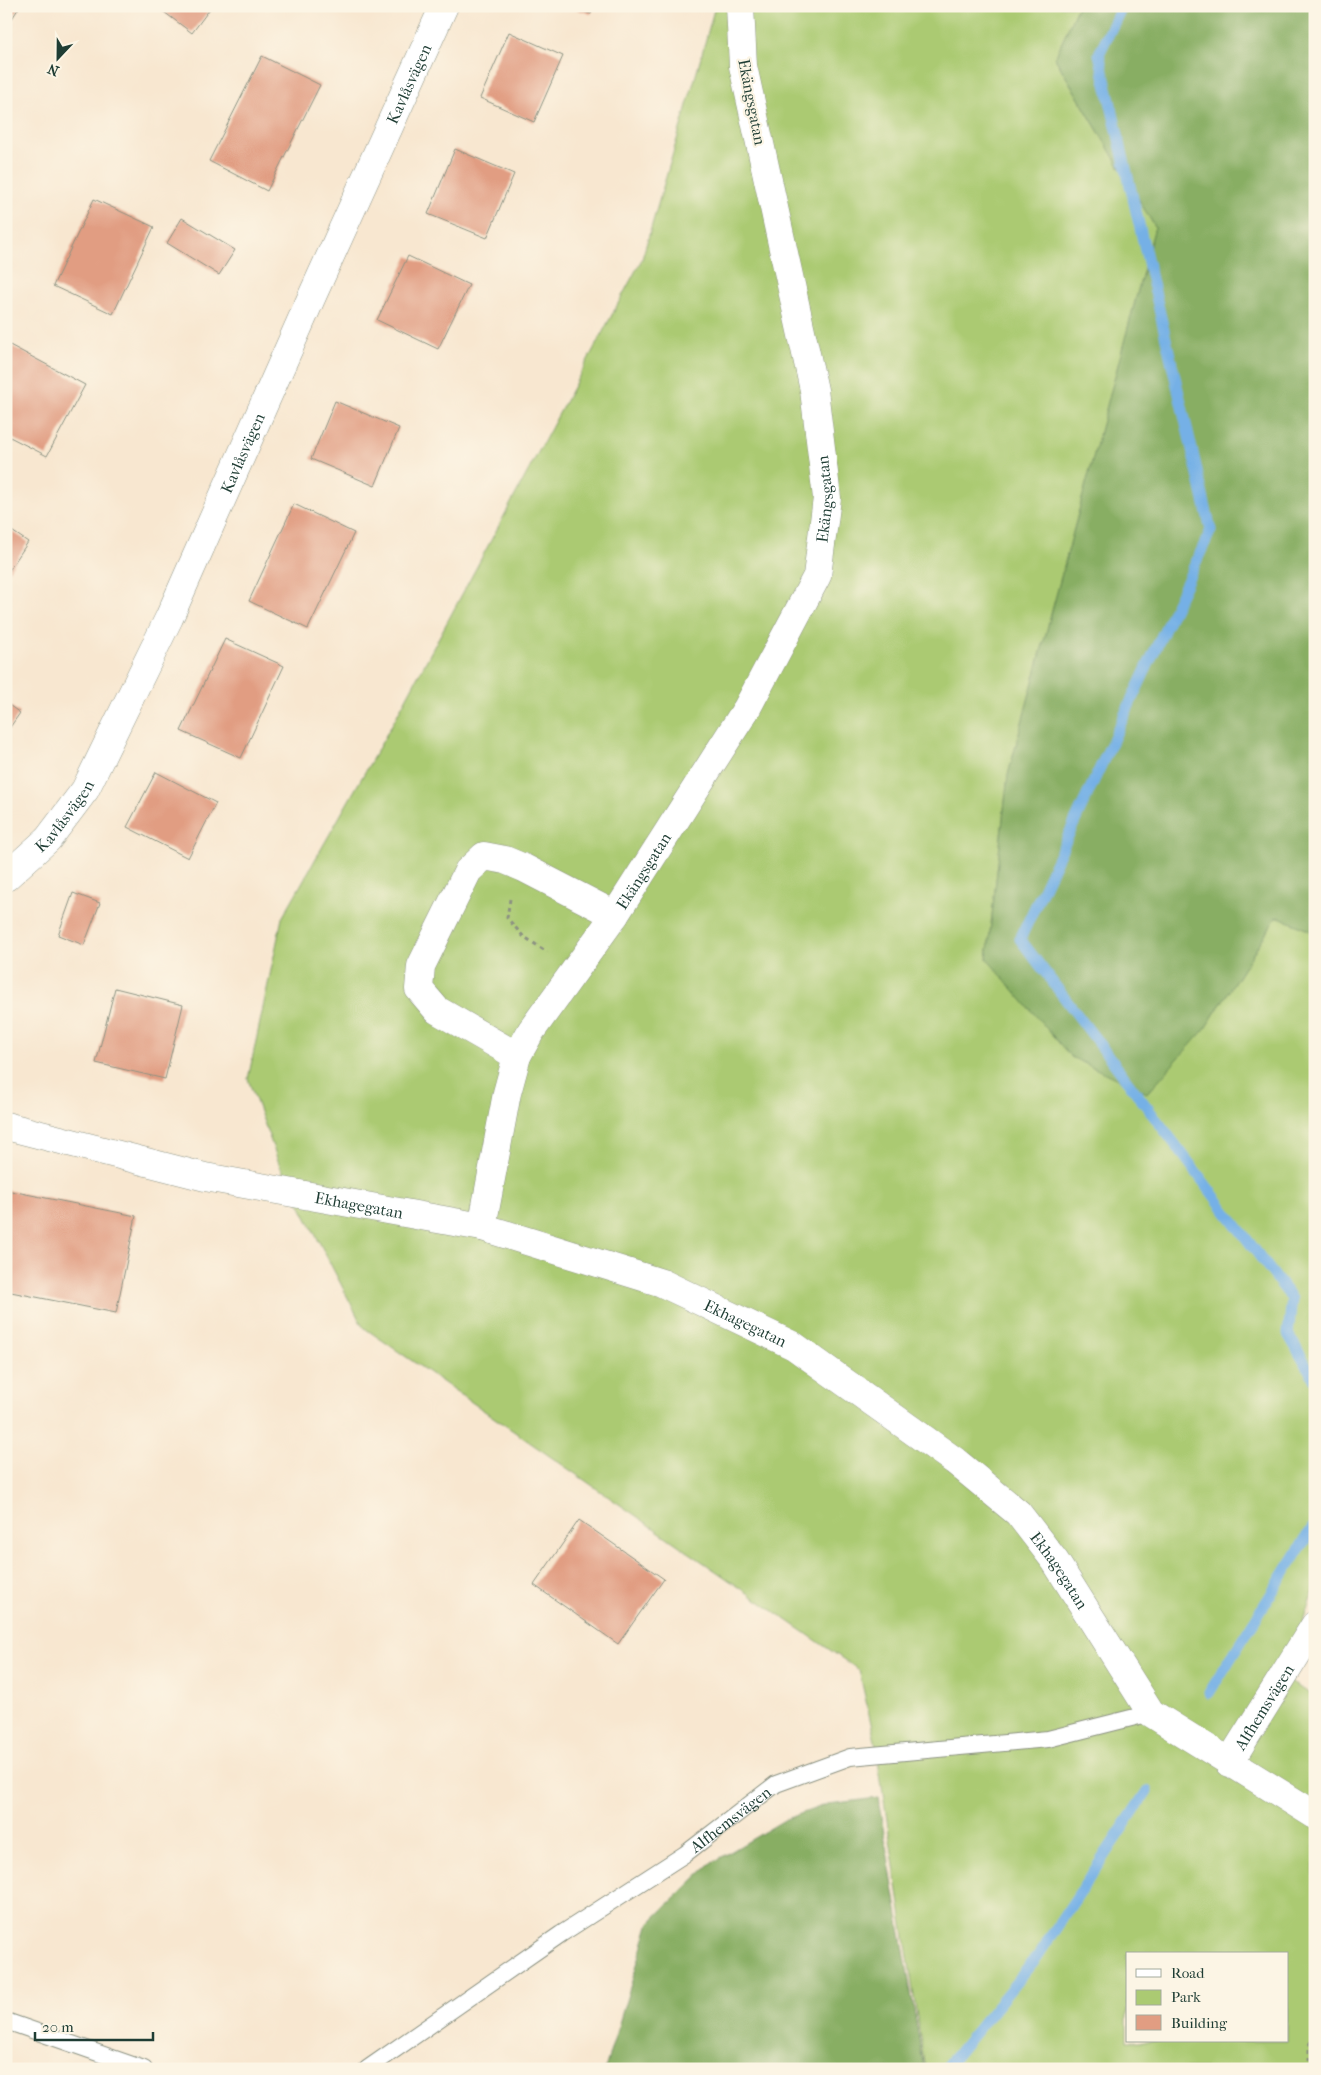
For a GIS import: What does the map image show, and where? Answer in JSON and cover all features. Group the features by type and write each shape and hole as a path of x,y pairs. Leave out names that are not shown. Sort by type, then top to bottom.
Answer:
{"street":[{"name":"Kavlåsvägen","path":"6,877 48,839 85,790 169,618 444,6"},
{"name":"Ekängsgatan","path":"482,1227 507,1093 517,1056 531,1031 614,915 747,708 817,576 827,498 814,390 743,66 740,6"},
{"name":"Ekängsgatan","path":"517,1056 437,1010 419,989 422,966 468,871 484,856 505,860 614,915"},
{"name":"Ekhagegatan","path":"6,1126 205,1177 482,1227 662,1283 794,1346 955,1461 1018,1514 1055,1561 1151,1713 1315,1815"},
{"name":"Alfhemsvägen","path":"1229,1763 1315,1625"}],"lane":[{"name":"Alfhemsvägen","path":"367,2069 561,1934 685,1854 776,1784 850,1757 1048,1739 1151,1713"},
{"path":"6,2022 144,2069"}],"path":[{"path":"524,868 509,900 507,918 523,936 575,969"},
{"path":"1309,2069 1309,2046 1315,2034"}],"green space":[{"path":"715,6 1078,6 1055,58 1155,227 1008,775 987,959 1204,1030 1277,916 1315,933 1315,1586 1284,1679 1315,1696 1315,2069 925,2069 875,1741 859,1670 363,1327 280,1166 248,1079 282,918 394,721 642,259"},
{"path":"1078,6 1315,6 1315,933 1277,916 1204,1030 1147,1093 1071,1057 987,959 1008,775 1155,227 1055,58"},
{"path":"878,1798 924,2069 605,2069 650,1922 710,1864 786,1819 828,1804"}],"building":[{"path":"6,6 20,6 6,28"},
{"path":"156,6 212,6 192,33"},
{"path":"567,6 594,6 591,14"},
{"path":"509,32 563,56 534,122 480,98"},
{"path":"262,56 320,85 267,191 209,161"},
{"path":"455,149 514,174 487,238 428,214"},
{"path":"94,199 154,227 113,314 53,286"},
{"path":"182,218 235,250 219,275 167,243"},
{"path":"408,256 469,285 438,349 377,320"},
{"path":"6,343 85,385 47,456 6,435"},
{"path":"335,401 399,428 375,486 311,459"},
{"path":"294,504 354,533 308,629 249,601"},
{"path":"6,527 28,542 6,575"},
{"path":"225,639 284,666 241,758 181,731"},
{"path":"6,703 20,713 6,733"},
{"path":"156,772 216,803 188,858 127,827"},
{"path":"73,893 100,903 84,945 58,935"},
{"path":"115,988 183,1005 165,1079 96,1063"},
{"path":"6,1190 136,1216 116,1313 6,1291"},
{"path":"579,1520 664,1579 618,1644 534,1585"}],"waterway":[{"path":"1122,6 1099,54 1211,530 1020,939 1292,1299 1288,1334 1315,1380"},
{"path":"1209,1693 1315,1524"},
{"path":"945,2069 1037,1957 1147,1791"}]}
